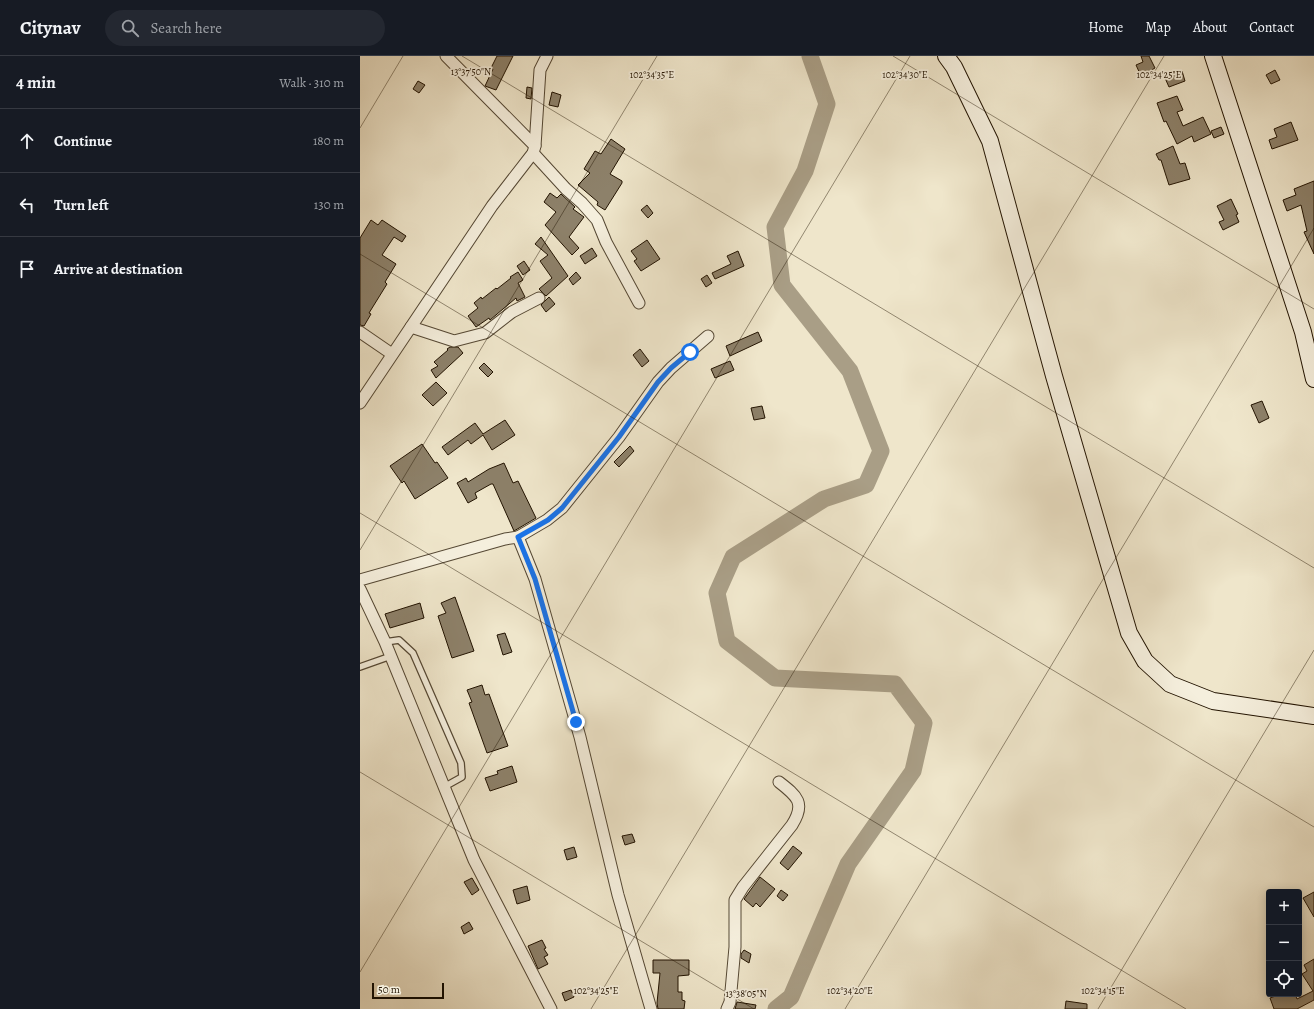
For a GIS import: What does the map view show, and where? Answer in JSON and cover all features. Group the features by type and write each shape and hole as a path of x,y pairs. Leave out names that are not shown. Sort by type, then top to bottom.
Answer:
{"main road":[{"path":"946,56 954,67 990,141 1054,376 1129,633 1146,661 1170,684 1213,701 1314,716"},
{"path":"1213,56 1303,332 1314,379"}],"street":[{"path":"446,56 534,150 566,189 582,203 597,220 606,242 639,303"},
{"path":"360,403 492,206 534,150 540,70 547,56"},
{"path":"410,327 454,341 485,333 512,312 539,298"},
{"path":"360,332 392,354"},
{"path":"360,580 505,539 518,537 548,520 562,508 619,437 658,382 671,368 708,336"},
{"path":"518,537 535,579 573,714 618,895 651,1009"},
{"path":"360,589 391,656 474,860 551,1009"},
{"path":"728,1009 730,1002 735,947 735,900 743,887 798,817 800,808 799,801 791,791 779,782"}],"lane":[{"path":"385,642 399,640 413,653 461,763 462,777 444,787"},
{"path":"360,667 391,656"}],"building":[{"path":"497,56 513,56 496,90 485,86"},
{"path":"1141,56 1149,56 1155,68 1141,76 1136,65 1143,62"},
{"path":"1275,70 1280,80 1271,84 1266,75"},
{"path":"1182,71 1185,81 1169,87 1165,78"},
{"path":"418,81 425,85 419,93 413,89"},
{"path":"527,87 532,88 531,99 526,98"},
{"path":"552,92 561,95 558,107 549,105"},
{"path":"1177,96 1183,110 1177,112 1183,126 1203,117 1211,134 1194,142 1192,136 1177,144 1166,121 1164,122 1157,103"},
{"path":"1291,122 1298,140 1272,149 1269,140 1277,137 1274,129"},
{"path":"1221,127 1224,134 1214,138 1211,131"},
{"path":"611,139 625,149 610,174 622,181 622,183 605,210 597,205 598,202 578,185 590,173 584,169 595,151 601,154"},
{"path":"1173,146 1180,164 1185,163 1190,179 1169,185 1161,160 1159,160 1156,154"},
{"path":"1314,181 1314,254 1304,232 1307,231 1301,205 1287,211 1283,200 1296,195 1294,189"},
{"path":"550,193 557,198 561,194 575,207 573,209 584,217 569,237 579,248 572,255 545,225 556,212 544,202"},
{"path":"1231,199 1238,214 1236,215 1239,222 1223,230 1219,222 1224,220 1217,206"},
{"path":"647,205 653,213 648,218 641,210"},
{"path":"371,220 378,225 382,220 406,236 402,242 394,237 382,255 396,264 385,282 387,284 369,313 371,314 364,326 360,325 360,238"},
{"path":"541,237 568,276 546,296 539,289 552,278 540,261 548,255 535,244"},
{"path":"647,240 660,259 641,271 634,261 637,259 631,251"},
{"path":"592,248 597,256 585,264 580,256"},
{"path":"738,251 744,266 715,279 712,273 731,264 727,256"},
{"path":"524,261 530,270 523,275 517,266"},
{"path":"518,272 523,280 518,283 525,297 517,301 516,298 490,320 489,318 476,327 468,316 478,308 474,303 481,297 482,299 496,288 497,289"},
{"path":"576,272 581,278 573,285 569,279"},
{"path":"707,275 712,283 706,287 701,279"},
{"path":"549,297 555,304 546,312 541,305"},
{"path":"758,332 762,341 730,356 726,346"},
{"path":"450,347 458,347 463,353 436,378 431,370 438,366 434,362"},
{"path":"640,349 649,361 642,367 633,355"},
{"path":"730,361 734,370 715,378 711,369"},
{"path":"484,363 493,372 488,377 479,368"},
{"path":"436,382 447,393 433,406 422,395"},
{"path":"1262,401 1269,418 1259,423 1251,405"},
{"path":"762,406 765,418 754,420 751,408"},
{"path":"505,420 515,435 492,450 483,435 471,444 468,440 448,455 442,447 475,423 483,434"},
{"path":"422,444 435,463 437,462 448,478 415,499 404,481 402,483 390,466"},
{"path":"630,446 634,451 619,467 614,462"},
{"path":"504,463 513,483 518,481 536,518 514,531 493,484 475,493 477,498 468,503 457,483 466,478 468,482 489,469"},
{"path":"455,597 474,651 452,658 438,616 446,613 441,603"},
{"path":"420,603 424,618 390,628 385,614"},
{"path":"505,633 512,652 503,655 497,635"},
{"path":"482,685 485,695 489,694 508,746 487,753 469,703 472,702 467,690"},
{"path":"512,766 517,782 490,791 485,778 498,774 497,771"},
{"path":"632,834 635,842 625,845 622,836"},
{"path":"793,846 802,853 788,870 780,863"},
{"path":"574,847 577,857 567,860 564,850"},
{"path":"760,877 775,889 760,907 756,903 753,907 744,899"},
{"path":"472,878 479,890 472,895 464,882"},
{"path":"527,886 530,900 517,904 513,890"},
{"path":"781,890 788,895 783,901 777,896"},
{"path":"1314,892 1314,917 1303,898"},
{"path":"469,922 473,929 464,934 461,927"},
{"path":"542,940 546,948 544,949 548,955 544,957 548,964 538,969 528,946"},
{"path":"744,950 751,954 749,963 741,958 741,954"},
{"path":"1314,959 1314,1000 1297,1009 1274,1009 1270,998 1296,997 1297,999 1313,991 1302,974 1307,971 1304,965"},
{"path":"653,960 689,960 689,975 678,976 678,992 682,992 682,1000 685,1001 684,1009 658,1009 657,1003 660,973 653,973"},
{"path":"571,990 574,997 565,1001 562,993"},
{"path":"1066,1001 1087,1004 1087,1009 1065,1009"},
{"path":"737,1002 756,1005 755,1009 735,1009"}],"waterway":[{"path":"776,1009 791,997 848,864 913,771 924,723 895,684 775,678 727,641 717,593 733,557 824,499 866,485 881,451 850,371 782,285 775,227 805,171 827,104 810,56"}],"route":[{"path":"576,722 535,579 518,537 548,520 562,508 619,437 658,382 671,368 690,352"}]}
